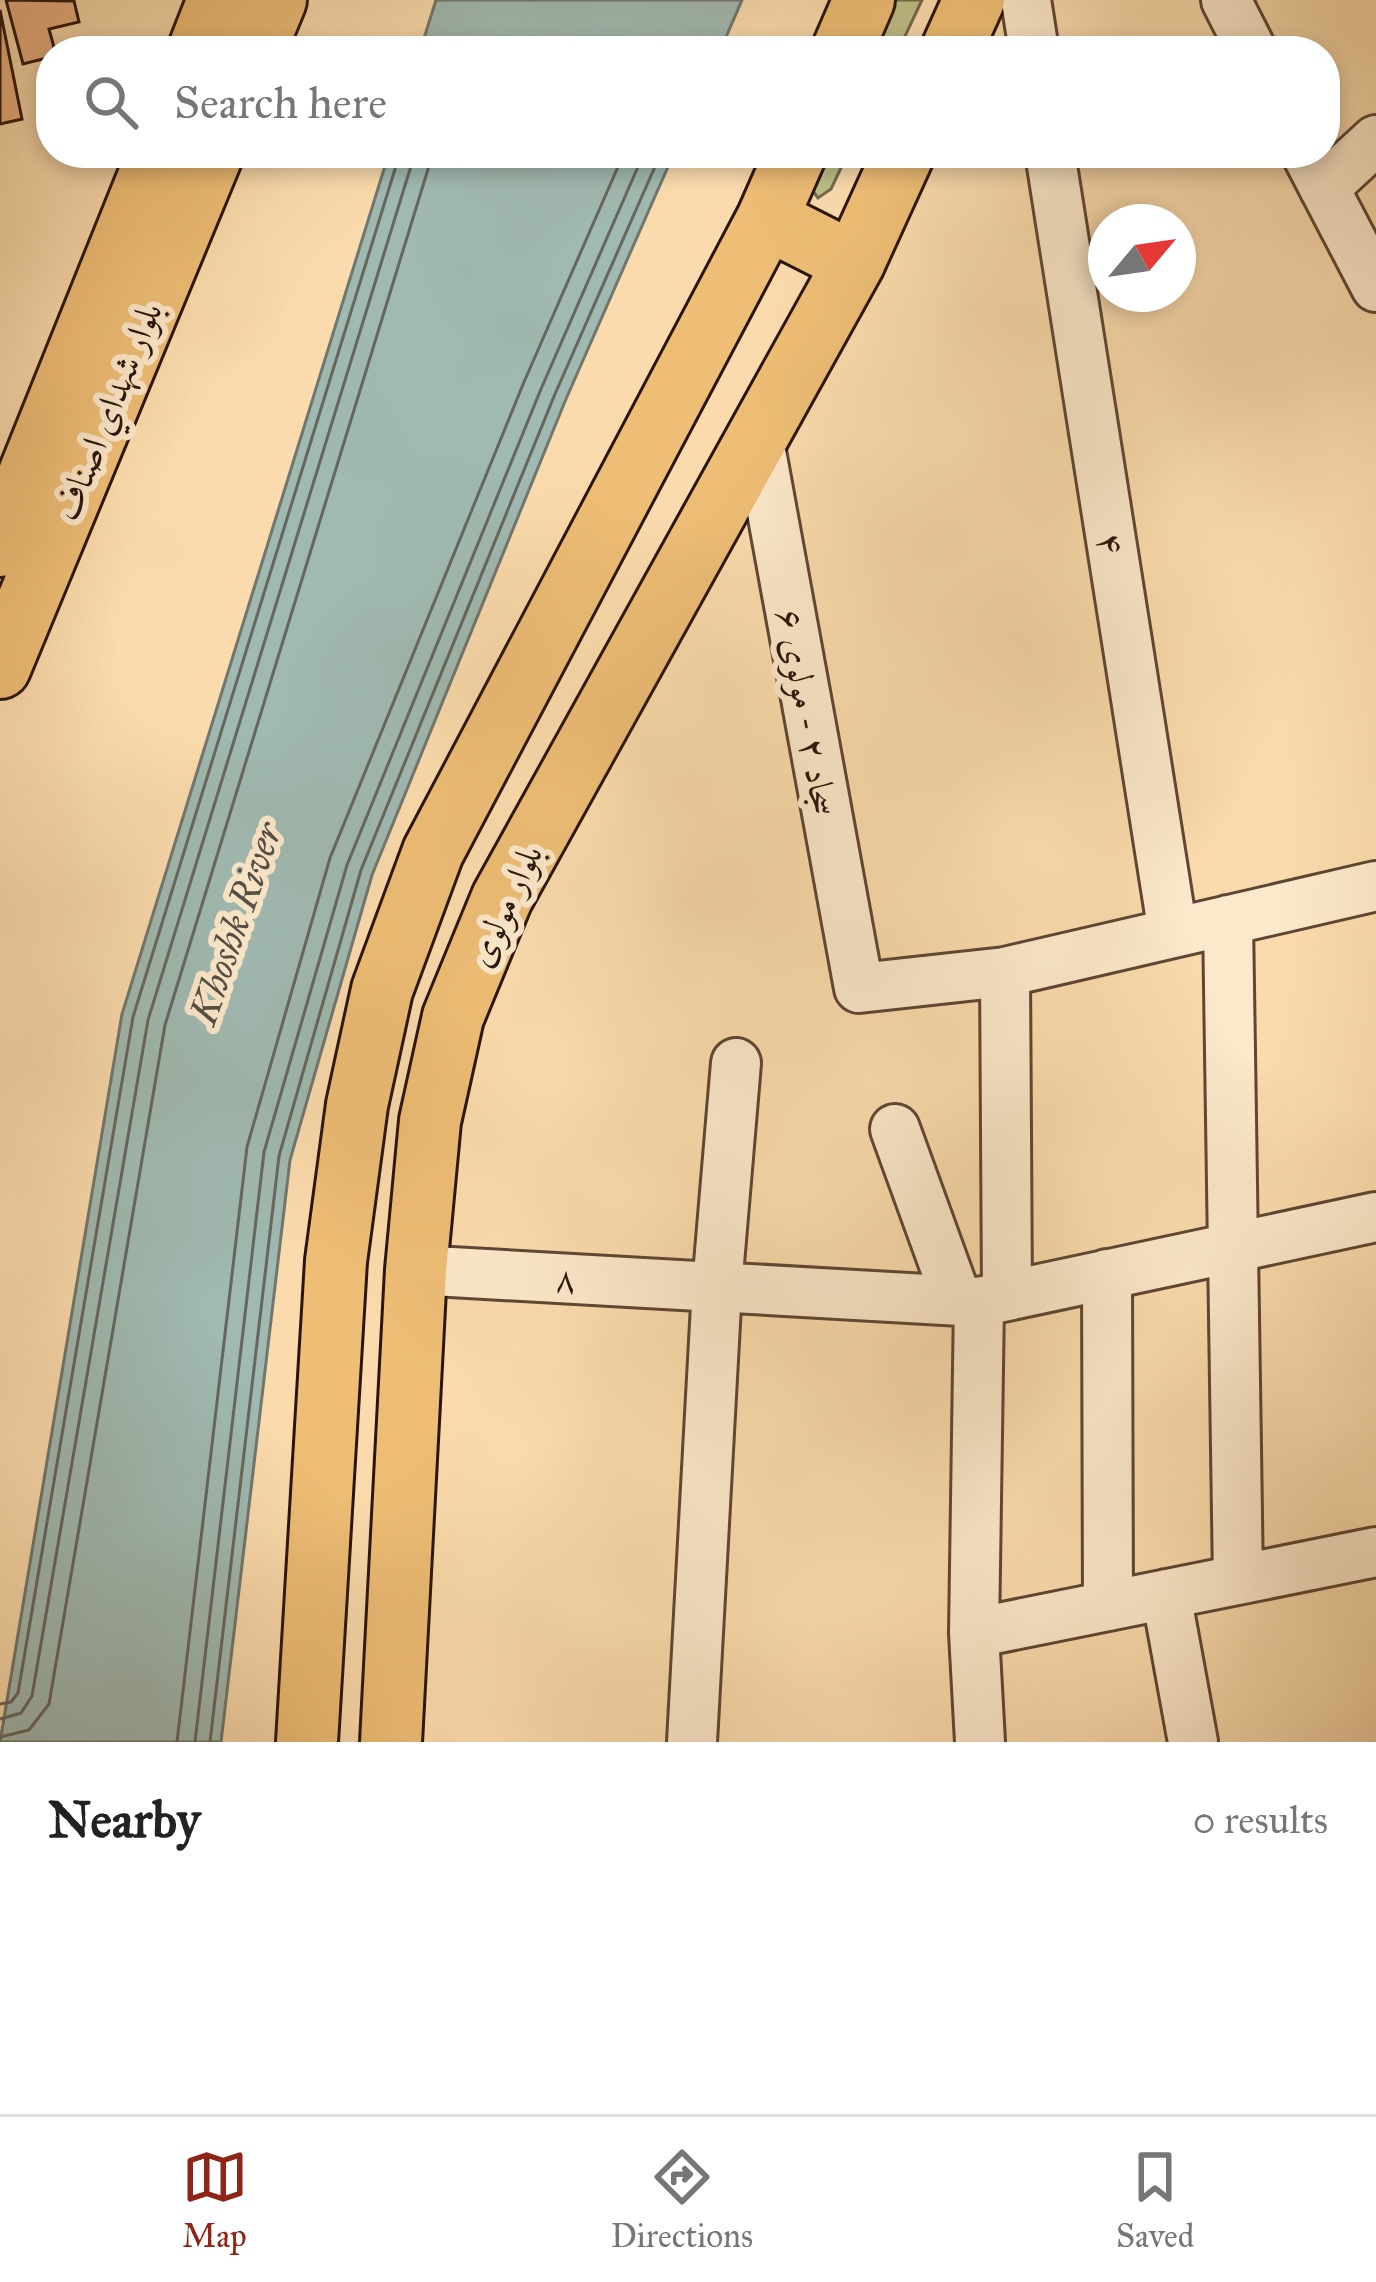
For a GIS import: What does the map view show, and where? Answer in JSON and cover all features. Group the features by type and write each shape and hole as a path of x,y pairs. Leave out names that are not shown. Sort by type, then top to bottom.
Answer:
{"main road":[{"path":"204,36 218,0"},
{"path":"261,36 276,0"},
{"path":"848,36 864,0"},
{"path":"958,36 974,0"},
{"name":"بلوار شهداي اصناف","path":"0,546 152,168"},
{"name":"بلوار شهداي اصناف","path":"0,668 207,168"},
{"path":"307,1742 336,1261 357,1105 382,990 433,852 767,219 789,168"},
{"name":"بلوار مولوی","path":"391,1742 416,1270 430,1121 453,1017 502,898 854,262 897,168"},
{"path":"767,219 854,262"}],"street":[{"path":"1026,0 1032,36"},
{"path":"1226,0 1244,36"},
{"path":"1340,158 1376,140"},
{"name":"۴","path":"1052,168 1173,933"},
{"path":"1315,170 1376,287"},
{"name":"سجاد ۲ - مولوی ۶","path":"758,435 859,988 1005,972"},
{"path":"980,1742 974,1633 981,1299 1005,972 1376,886"},
{"path":"1228,920 1238,1580"},
{"path":"692,1742 717,1287 736,1063"},
{"path":"895,1129 981,1299"},
{"path":"717,1287 981,1299 1376,1217"},
{"name":"۸","path":"416,1270 717,1287"},
{"path":"1108,1274 1108,1606"},
{"path":"974,1633 1376,1552"},
{"path":"1166,1594 1193,1742"}],"green space":[{"path":"895,0 922,0 905,36 879,36"},
{"path":"819,168 841,168 831,189 818,198 810,187"}],"water":[{"path":"436,0 742,0 726,36 425,36"},
{"name":"Khoshk River","path":"384,168 667,168 566,399 372,875 290,1160 221,1742 0,1742 122,1014"}],"building":[{"path":"6,0 74,1 79,22 49,29 51,36 36,36 36,61 23,64"},
{"path":"0,10 22,119 0,124"}]}
